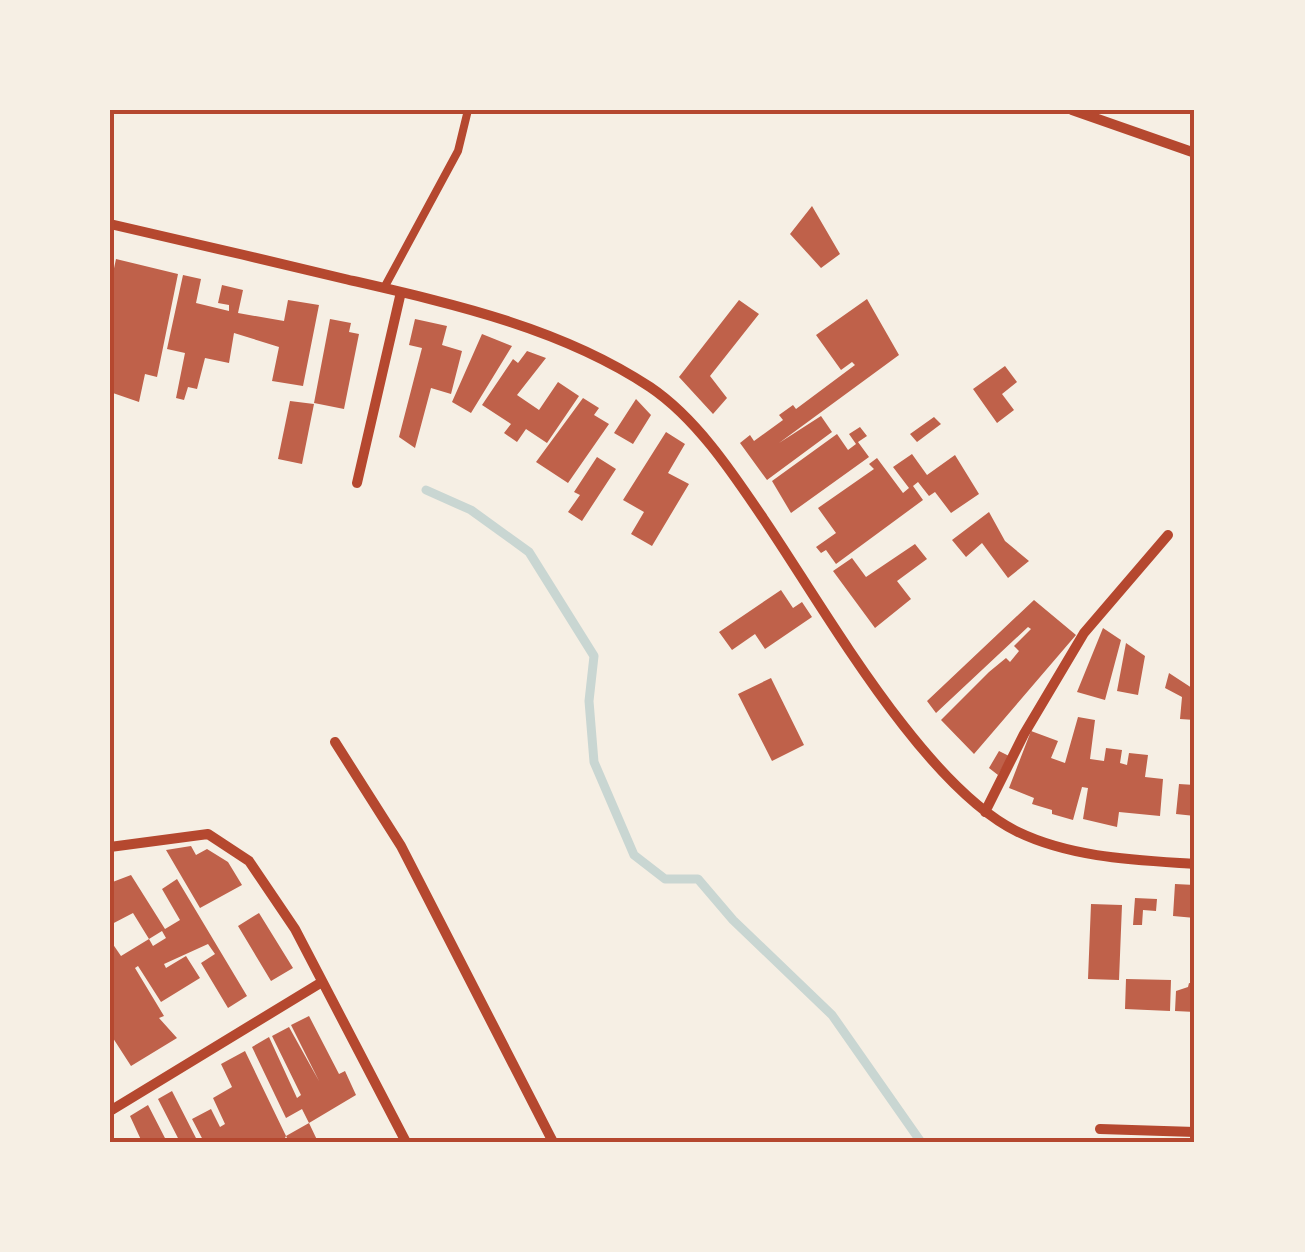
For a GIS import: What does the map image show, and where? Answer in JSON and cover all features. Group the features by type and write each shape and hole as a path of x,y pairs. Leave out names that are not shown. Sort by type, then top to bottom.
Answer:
{"street":[{"path":"1072,110 1195,153"},
{"path":"110,224 401,292 530,329 594,355 652,388 692,425 740,484 914,741 985,812 1018,832 1068,849 1195,864"},
{"path":"357,483 401,292"},
{"path":"985,812 1024,734 1084,633 1168,535"},
{"path":"335,742 420,880 553,1142"},
{"path":"112,849 146,840 208,834 232,846 263,880 406,1142"},
{"path":"110,1110 322,982"},
{"path":"1100,1129 1195,1132"}],"lane":[{"path":"384,288 458,151 468,110"}],"building":[{"path":"812,206 840,254 821,268 790,234"},
{"path":"116,259 178,274 157,377 145,374 139,402 110,392 110,287"},
{"path":"183,275 201,279 196,303 229,311 229,305 218,303 222,285 243,290 238,313 284,321 288,300 319,305 303,386 272,381 279,347 234,333 229,363 205,358 197,389 188,387 184,400 176,398 185,353 167,349"},
{"path":"867,299 899,355 779,443 821,416 832,432 767,480 740,443 750,435 754,441 783,420 779,415 793,405 796,409 855,365 852,362 841,370 816,335"},
{"path":"739,300 759,314 710,376 727,398 713,414 679,377"},
{"path":"330,319 351,323 349,332 359,334 344,409 314,403"},
{"path":"415,319 447,326 442,345 462,351 451,394 431,388 415,448 399,437 422,348 409,345"},
{"path":"482,334 512,346 471,413 452,402"},
{"path":"527,351 546,358 517,395 539,410 558,382 579,396 547,443 526,429 517,442 504,433 511,424 482,405 513,359 518,363"},
{"path":"1005,366 1017,382 1002,394 1014,410 997,423 973,389"},
{"path":"583,398 599,408 594,415 609,424 568,483 536,462"},
{"path":"636,399 651,415 633,444 614,433"},
{"path":"290,401 314,404 302,464 278,459"},
{"path":"934,417 941,424 917,442 910,434"},
{"path":"860,427 867,436 858,442 869,457 791,513 772,481 837,434 848,450 856,444 849,434"},
{"path":"666,432 685,444 668,473 689,484 652,546 631,534 644,512 623,500"},
{"path":"912,454 927,475 955,455 979,494 951,513 935,492 929,496 918,482 913,486 923,500 836,564 826,550 821,553 816,547 836,533 818,508 874,469 869,464 877,458 903,493 909,488 893,467"},
{"path":"597,457 616,469 582,521 568,512 580,495 574,492"},
{"path":"989,512 1005,541 1029,561 1008,578 982,543 966,557 952,540"},
{"path":"915,544 927,559 897,581 911,599 875,628 833,571 852,558 866,577"},
{"path":"781,590 793,608 802,602 812,617 765,649 755,634 732,650 719,632"},
{"path":"1034,600 1076,635 974,754 941,720 989,672 1006,658 1010,662 1019,651 1014,646 1031,629 1028,627 936,713 927,701"},
{"path":"1103,628 1121,640 1105,700 1077,692"},
{"path":"1126,643 1145,656 1138,695 1117,691"},
{"path":"1169,673 1195,690 1195,720 1180,719 1182,697 1165,688"},
{"path":"771,678 804,745 772,761 738,694"},
{"path":"1078,717 1095,720 1090,759 1104,761 1106,748 1122,750 1120,763 1127,765 1129,753 1148,755 1145,777 1163,779 1160,816 1119,812 1117,827 1083,819 1088,788 1082,787 1073,820 1032,804 1034,798 1009,788 1031,731 1058,741 1051,758 1065,763"},
{"path":"999,751 1009,756 998,775 989,768"},
{"path":"1179,784 1195,785 1195,816 1176,814"},
{"path":"191,846 196,855 207,849 228,862 242,885 200,908 166,850"},
{"path":"131,875 165,929 180,920 162,889 177,879 247,996 228,1008 201,963 215,954 208,944 164,964 166,968 186,956 200,978 161,1002 138,966 135,968 164,1016 159,1018 177,1038 131,1066 111,1035 110,940 121,956 149,939 133,913 110,925 110,883","holes":["162,931 166,938 153,946 149,939"]},
{"path":"1175,884 1195,885 1195,918 1173,916"},
{"path":"1135,898 1157,899 1156,911 1143,910 1142,925 1133,925"},
{"path":"1091,904 1122,905 1119,980 1088,979"},
{"path":"259,913 293,968 271,981 238,926"},
{"path":"1126,979 1171,980 1170,1011 1125,1009"},
{"path":"1189,983 1195,984 1195,1012 1175,1011 1176,991"},
{"path":"309,1016 339,1074 345,1071 356,1095 309,1123 302,1109 286,1118 252,1047 269,1037 297,1098 301,1095 272,1036 289,1027 319,1081 291,1025"},
{"path":"245,1051 286,1136 283,1142 204,1142 192,1119 211,1109 220,1127 225,1124 213,1098 232,1087 221,1064"},
{"path":"172,1091 198,1142 180,1142 158,1099"},
{"path":"148,1105 167,1142 142,1142 130,1116"},
{"path":"309,1123 318,1142 289,1142 286,1136"}],"waterway":[{"path":"426,490 471,510 529,552 594,656 589,701 594,762 634,855 665,879 698,879 733,920 832,1015 921,1142"}]}
